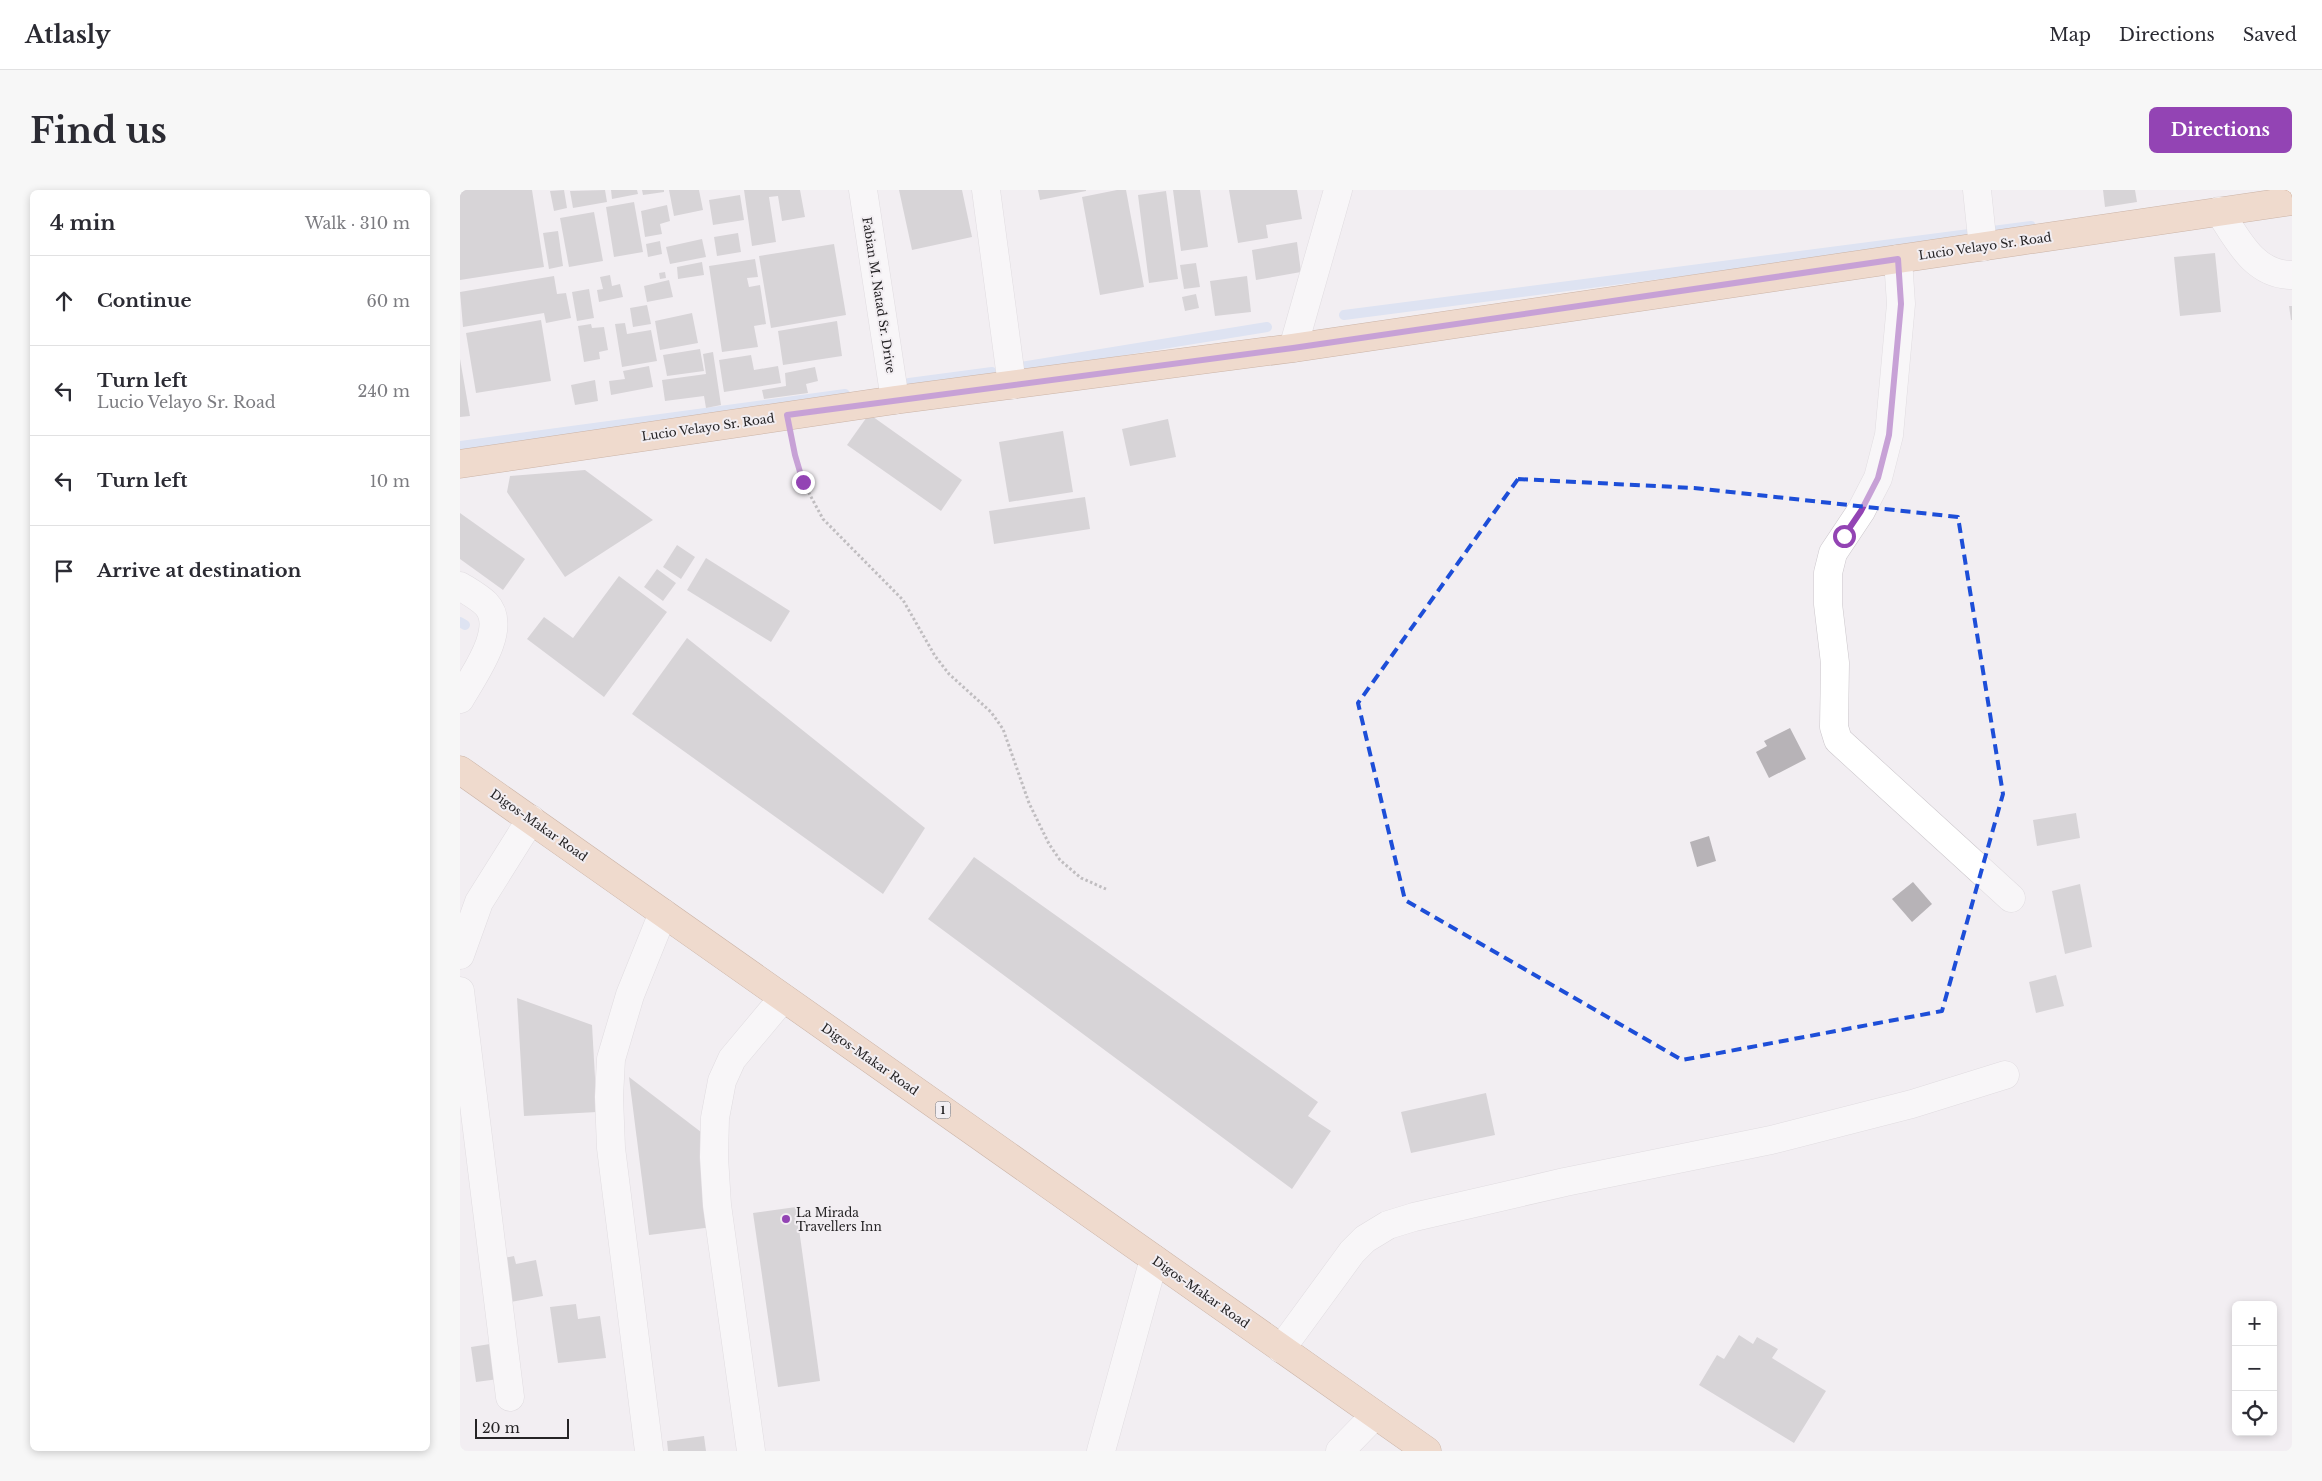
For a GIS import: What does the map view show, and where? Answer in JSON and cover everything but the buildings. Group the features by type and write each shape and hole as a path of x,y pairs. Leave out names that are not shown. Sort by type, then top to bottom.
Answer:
{"main road":[{"name":"Lucio Velayo Sr. Road","path":"460,464 787,415 1293,348 2292,200"},
{"name":"Digos-Makar Road","path":"460,770 1427,1451"}],"street":[{"name":"Fabian M. Natad Sr. Drive","path":"863,190 895,400"},
{"path":"986,190 1012,385"},
{"path":"1293,348 1338,190"},
{"path":"1977,190 1983,247"},
{"path":"2219,212 2249,257 2266,270 2279,275 2292,276"},
{"path":"1898,259 1901,304 1889,435 1878,478 1861,511 1833,553 1828,573 1828,604 1835,663 1835,734 1838,740 2011,898"},
{"path":"460,586 485,603 492,612 494,623 492,640 460,700"},
{"path":"460,955 480,902 531,819"},
{"path":"649,1451 611,1148 609,1097 612,1059 628,1004 663,913"},
{"path":"460,991 510,1397"},
{"path":"751,1451 717,1205 715,1118 722,1081 732,1059 783,998"},
{"path":"1281,1349 1352,1252 1365,1240 1388,1225 1414,1217 1565,1182 1771,1140 1912,1104 2005,1075"},
{"path":"1101,1451 1154,1259"},
{"path":"1340,1451 1375,1415"}],"path":[{"path":"787,415 795,455 803,482 823,519 903,600 935,656 949,674 992,712 1003,729 1029,803 1049,844 1060,860 1081,878 1106,889"}],"highlighted area":[{"path":"1518,479 1694,488 1958,517 2003,794 1942,1011 1682,1060 1405,900 1358,703"}],"waterway":[{"path":"1344,315 2031,226"},
{"path":"1021,367 1267,327"},
{"path":"909,383 992,372"},
{"path":"460,446 845,394"},
{"path":"460,622 465,625"}],"place":[{"name":"La Mirada Travellers Inn","path":"786,1219"}],"route":[{"path":"803,482 790,435 787,415 1293,348 1898,259 1901,304 1896,340 1889,435 1878,478 1861,511 1844,536"}]}
